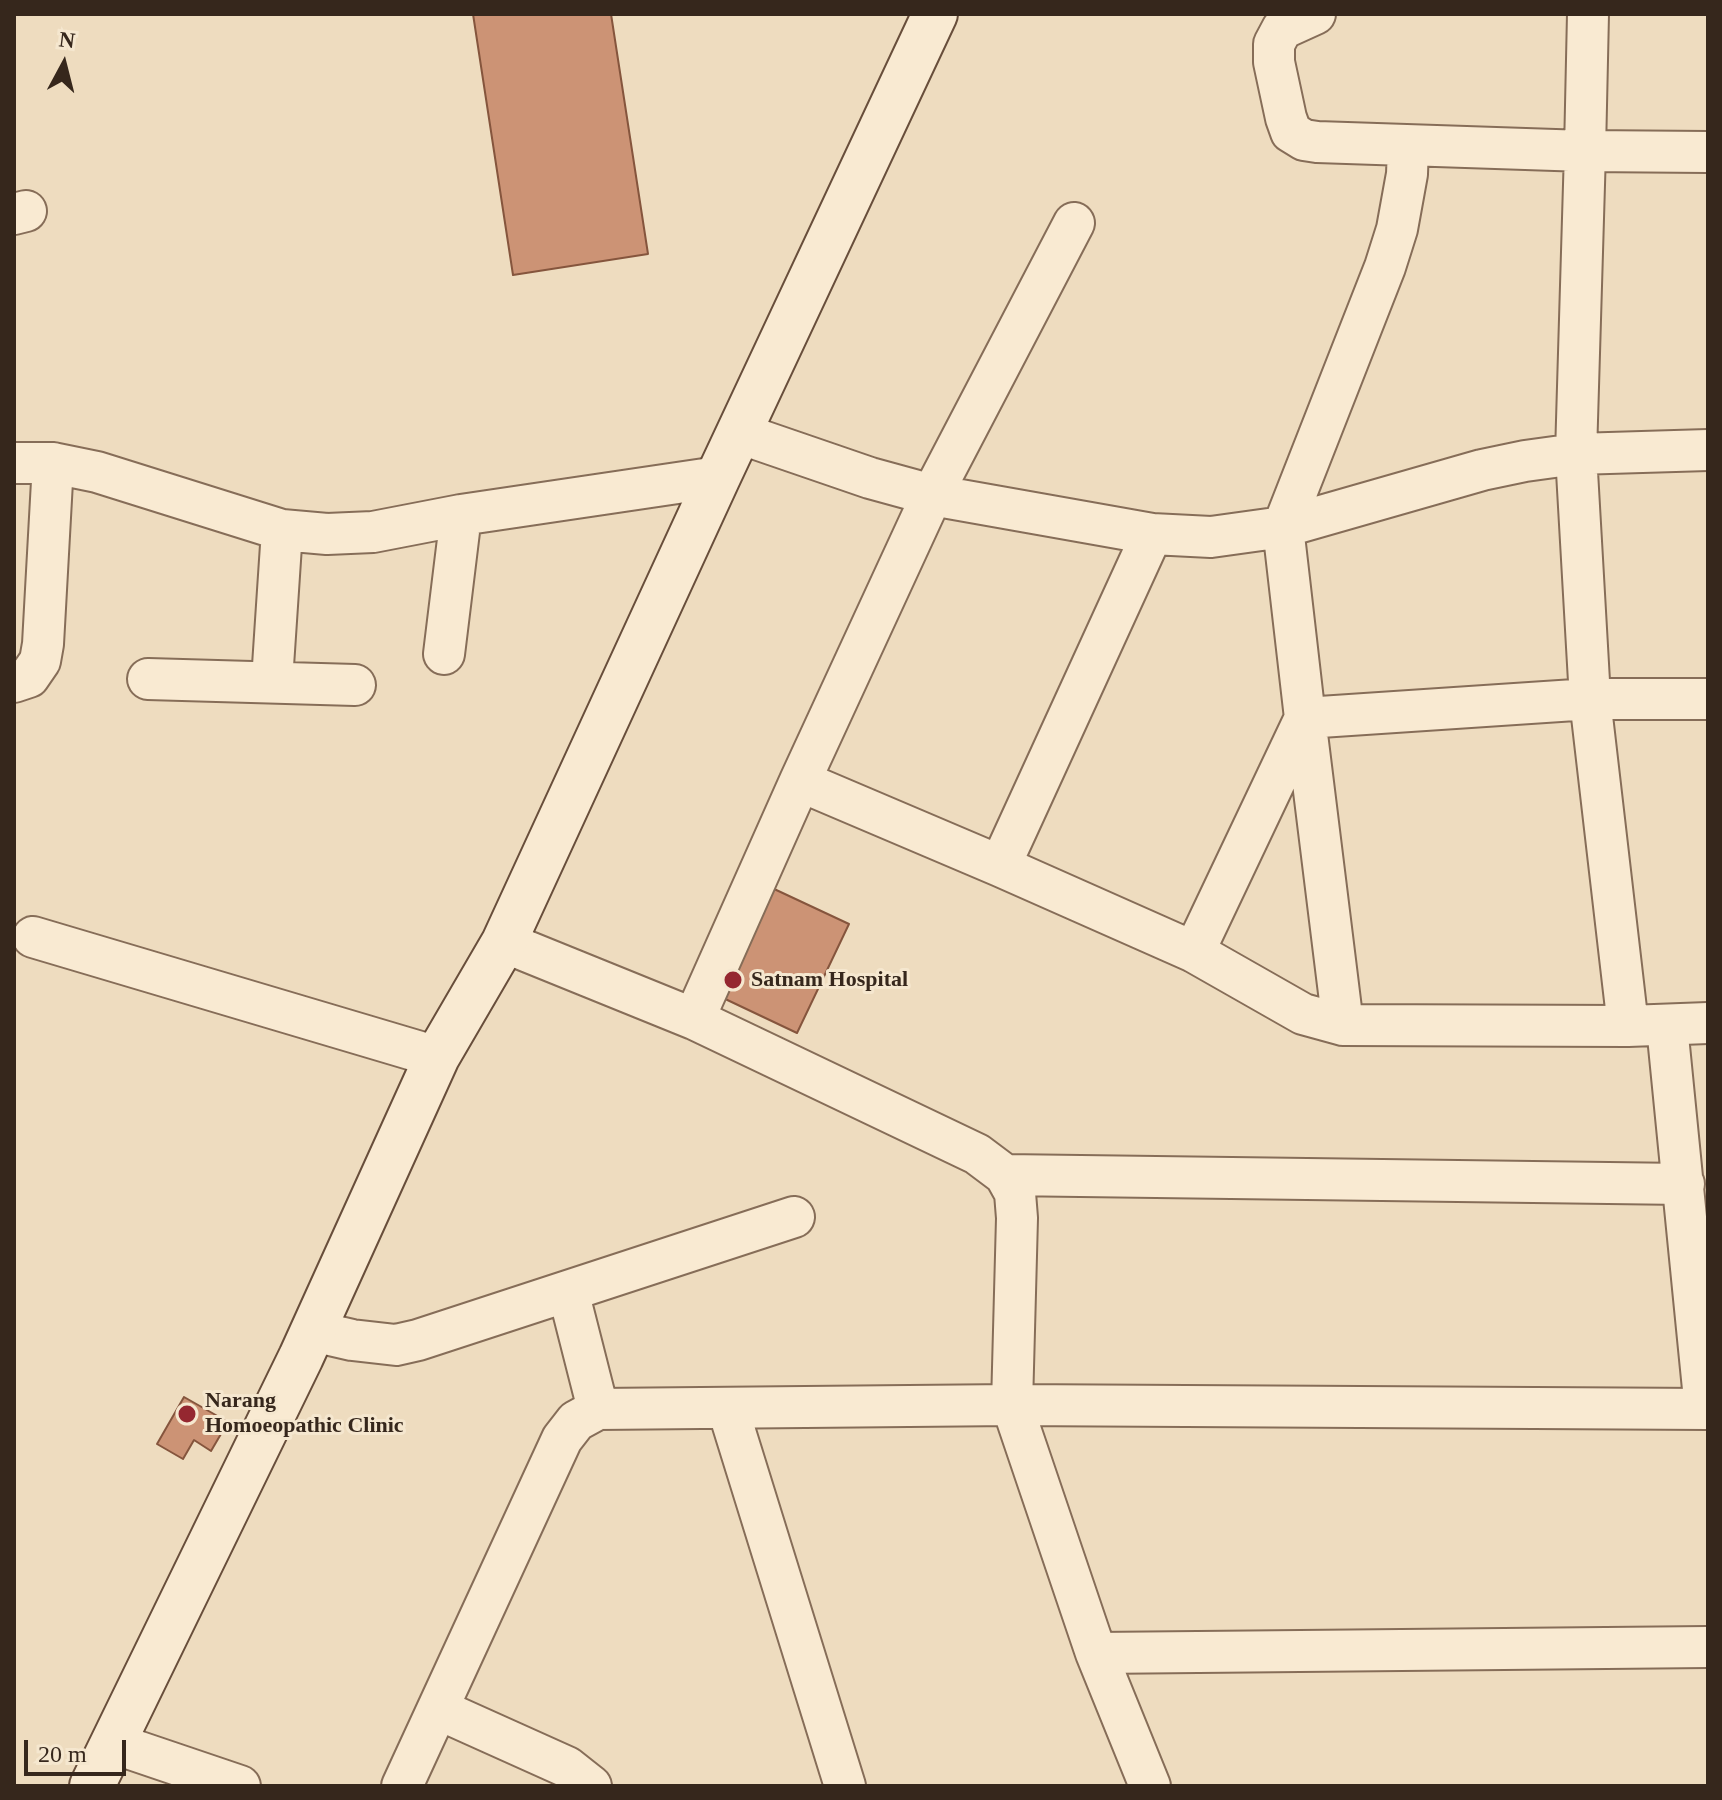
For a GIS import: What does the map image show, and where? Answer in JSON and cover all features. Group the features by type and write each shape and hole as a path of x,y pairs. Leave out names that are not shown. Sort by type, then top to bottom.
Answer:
{"main road":[{"path":"92,1786 313,1331 437,1057 504,942 935,14"}],"street":[{"path":"1315,14 1282,29 1274,44 1274,62 1286,118 1291,132 1304,140 1408,146 1708,152"},
{"path":"1588,14 1576,454 1590,699 1628,1026"},
{"path":"1343,1025 1283,527 1385,267 1403,201 1408,146"},
{"path":"694,1019 932,495 1074,223"},
{"path":"739,433 870,478 932,495 1152,534 1211,537 1283,527 1482,470 1576,454 1708,450"},
{"path":"14,463 53,463 97,472 282,530 327,534 373,532 461,515 718,477"},
{"path":"14,682 29,677 40,661 53,463"},
{"path":"444,654 461,515"},
{"path":"272,681 282,530"},
{"path":"1000,866 1152,534"},
{"path":"148,679 355,685"},
{"path":"1305,718 1590,699 1708,699"},
{"path":"1194,952 1305,718"},
{"path":"800,781 1194,952 1303,1014 1343,1025 1667,1026 1708,1023"},
{"path":"33,937 437,1057"},
{"path":"504,942 694,1019 977,1154 1005,1175 1015,1193 1017,1218 1012,1405 1096,1653 1150,1786"},
{"path":"402,1786 562,1439 576,1421 598,1409 1012,1405 1707,1409 1667,1026"},
{"path":"1005,1175 1684,1184"},
{"path":"313,1331 396,1345 418,1340 794,1217"},
{"path":"568,1291 598,1409"},
{"path":"728,1409 845,1786"},
{"path":"1096,1653 1708,1647"},
{"path":"438,1709 567,1767 591,1786"},
{"path":"113,1743 240,1786"}],"building":[{"path":"473,14 611,14 648,254 513,275"},
{"path":"772,888 849,924 797,1033 721,997"},
{"path":"184,1397 228,1422 211,1451 194,1440 183,1459 157,1444"}],"place":[{"name":"Satnam Hospital","path":"733,980"},
{"name":"Narang Homoeopathic Clinic","path":"187,1414"}]}
